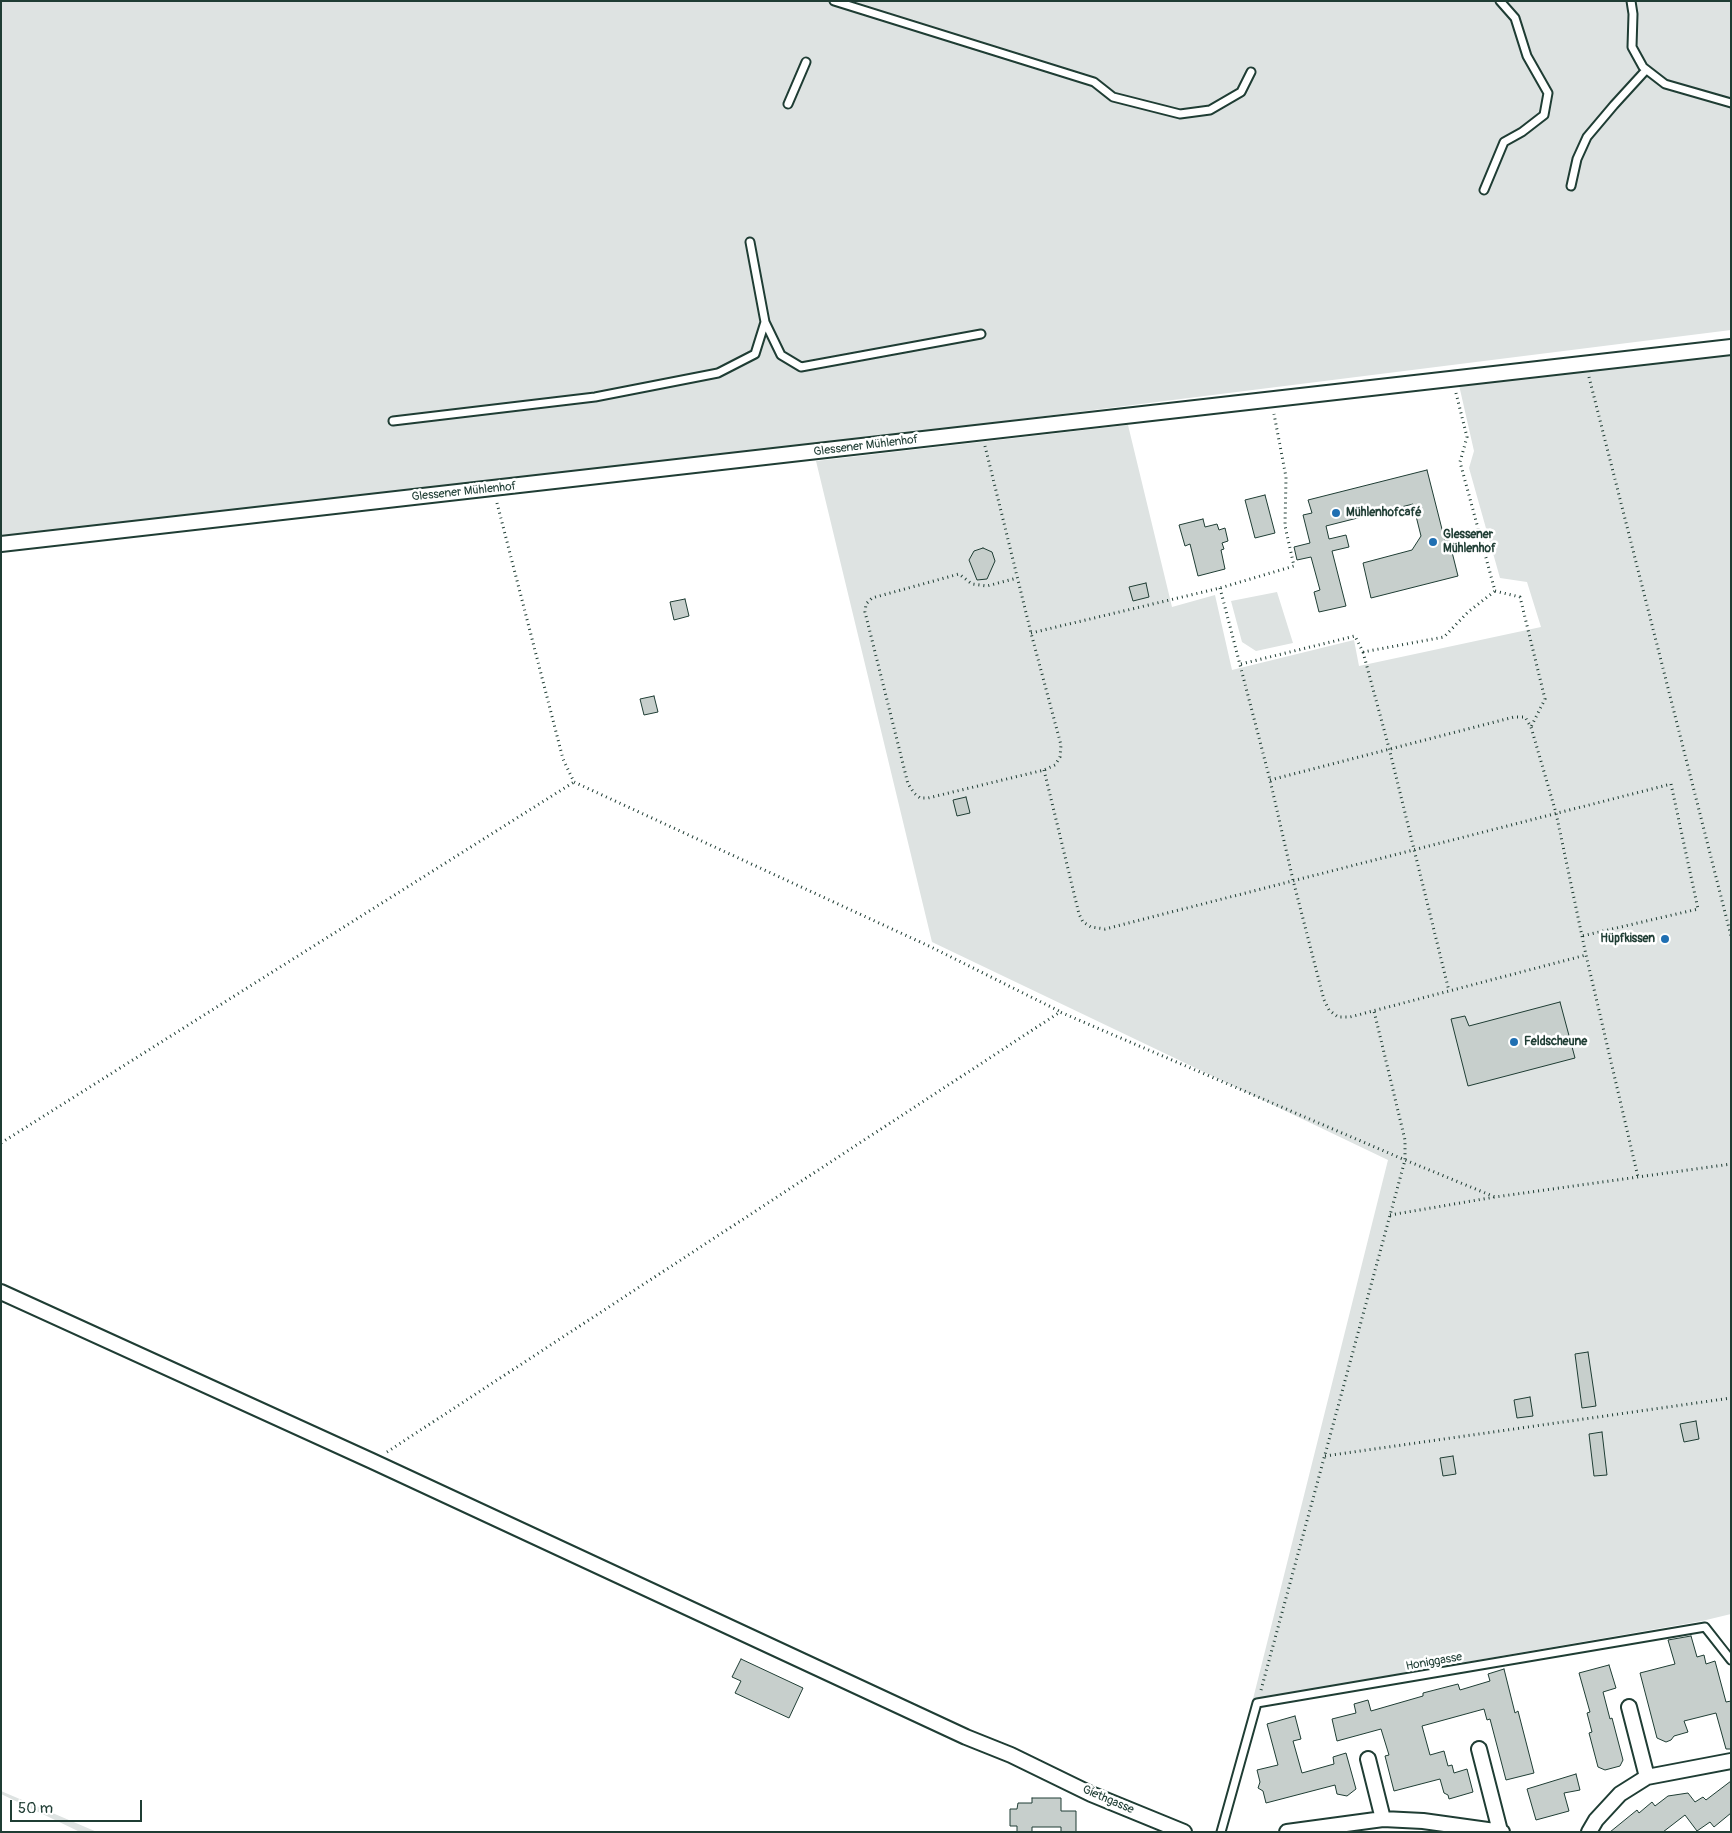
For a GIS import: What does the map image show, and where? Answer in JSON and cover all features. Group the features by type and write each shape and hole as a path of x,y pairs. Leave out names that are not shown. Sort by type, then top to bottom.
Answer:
{"street":[{"name":"Glessener Mühlenhof","path":"1,544 1731,347"},
{"name":"Giethgasse","path":"1,1292 372,1461 958,1733 1011,1755 1092,1794 1184,1832"},
{"path":"1629,1707 1647,1777"},
{"path":"1287,1832 1383,1819 1423,1821 1501,1832 1479,1749"},
{"path":"1368,1759 1383,1819"},
{"path":"1589,1832 1596,1820 1620,1794 1647,1777 1731,1761"}],"lane":[{"path":"834,1 1094,82 1113,97 1180,114 1210,110 1241,92 1251,72"},
{"path":"1484,190 1504,142 1522,132 1544,115 1548,93 1526,56 1515,18 1500,1"},
{"path":"1631,1 1633,14 1632,47 1643,68 1665,84 1731,103"},
{"path":"788,104 806,62"},
{"path":"1571,186 1577,158 1587,137 1646,70"},
{"path":"750,242 765,322 781,355 801,367 981,334"},
{"path":"393,421 595,397 718,373 755,354 765,322"},
{"name":"Honiggasse","path":"1257,1704 1705,1627 1731,1660"},
{"path":"1221,1832 1257,1704"}],"path":[{"path":"1586,364 1731,936"},
{"path":"1452,379 1467,437 1460,462 1495,591"},
{"path":"1031,633 1220,588 1294,566 1285,526 1286,477 1271,399"},
{"path":"982,433 1017,578 1061,745 1060,757 1055,765 1044,770 928,798 920,798 908,784 865,612 866,604 872,598 959,574 972,584 987,586 1017,578"},
{"path":"494,489 563,759 574,782 931,947 1060,1012 1495,1197"},
{"path":"1220,588 1241,664 1293,880 1324,1000 1329,1010 1338,1017 1350,1017 1586,955"},
{"path":"1364,652 1444,637 1468,612 1495,591"},
{"path":"1495,591 1520,597 1545,700 1531,727"},
{"path":"1241,664 1356,636 1364,652 1449,991"},
{"path":"1270,780 1514,716 1525,717 1531,727 1556,813 1586,955 1638,1177"},
{"path":"1044,770 1078,914 1083,922 1091,928 1105,929 1671,784 1698,909 1582,936"},
{"path":"1,1143 574,782"},
{"path":"1257,1704 1405,1160 1405,1140 1374,1011"},
{"path":"372,1461 1060,1012"},
{"path":"1390,1215 1495,1197 1731,1164"},
{"path":"1325,1456 1731,1398"}],"shaded area":[{"path":"1,1 1731,1 1731,330 814,445 1,539"},
{"path":"1731,355 1731,1614 1702,1621 1253,1699 1388,1160 932,942 816,461 1128,425 1172,607 1215,595 1232,670 1354,640 1359,666 1541,627 1527,582 1500,578 1469,468 1474,451 1459,385"},
{"path":"1277,592 1293,643 1256,651 1242,642 1231,601"},
{"path":"1,1791 97,1832 80,1832 1,1794"}],"building":[{"name":"Glessener Mühlenhof","path":"1427,470 1445,541 1449,540 1458,576 1371,598 1363,563 1412,550 1421,536 1413,504 1326,526 1329,539 1346,535 1349,547 1332,551 1346,606 1319,612 1314,592 1320,590 1311,557 1297,560 1294,547 1310,543 1303,515 1312,513 1308,500"},
{"path":"1265,495 1275,533 1255,538 1245,500"},
{"path":"1203,519 1205,527 1217,524 1219,530 1225,528 1228,541 1222,543 1224,549 1221,550 1225,569 1198,576 1190,544 1185,546 1179,525"},
{"path":"983,548 992,552 995,561 987,579 977,580 969,560 974,551"},
{"path":"1146,583 1149,597 1133,601 1129,587"},
{"path":"685,599 689,616 674,620 670,602"},
{"path":"654,696 658,712 644,715 640,699"},
{"path":"966,797 970,813 957,816 953,800"},
{"name":"Feldscheune","path":"1560,1002 1575,1058 1468,1086 1451,1019 1465,1016 1469,1026"},
{"path":"1588,1352 1596,1406 1582,1408 1575,1354"},
{"path":"1530,1397 1533,1416 1517,1418 1514,1400"},
{"path":"1696,1421 1699,1439 1684,1442 1680,1424"},
{"path":"1602,1432 1607,1475 1594,1476 1589,1434"},
{"path":"1453,1456 1456,1474 1443,1476 1440,1458"},
{"path":"1691,1636 1697,1657 1704,1655 1706,1664 1715,1661 1726,1702 1731,1701 1731,1749 1726,1749 1716,1713 1684,1721 1688,1732 1674,1736 1671,1740 1666,1742 1657,1738 1640,1673 1675,1664 1668,1640"},
{"path":"741,1659 803,1688 789,1718 735,1693 741,1681 732,1677"},
{"path":"1609,1665 1616,1688 1603,1692 1623,1760 1620,1766 1605,1770 1598,1767 1589,1733 1592,1732 1587,1713 1590,1712 1579,1673"},
{"path":"1504,1669 1515,1713 1518,1711 1534,1773 1506,1780 1490,1719 1487,1720 1484,1709 1422,1726 1430,1755 1444,1751 1448,1766 1452,1765 1454,1773 1467,1769 1473,1792 1449,1799 1448,1795 1444,1793 1440,1779 1394,1791 1385,1756 1389,1755 1381,1729 1337,1741 1332,1719 1356,1713 1354,1704 1368,1700 1371,1711 1423,1696 1423,1693 1458,1684 1460,1690 1490,1681 1488,1674"},
{"path":"1295,1716 1301,1739 1293,1741 1302,1773 1334,1764 1333,1757 1346,1753 1356,1789 1347,1796 1337,1794 1335,1785 1266,1803 1263,1791 1258,1788 1260,1782 1257,1770 1278,1765 1267,1724"},
{"path":"1576,1774 1580,1790 1564,1793 1569,1811 1536,1820 1527,1789"},
{"path":"1731,1781 1731,1813 1714,1827 1710,1822 1697,1831 1685,1815 1663,1832 1610,1832 1637,1810 1639,1813 1652,1802 1655,1806 1668,1796 1688,1793 1695,1802 1703,1797 1706,1800"},
{"path":"1032,1798 1061,1798 1061,1811 1076,1811 1076,1832 1061,1832 1061,1827 1032,1827 1032,1832 1017,1832 1017,1826 1010,1826 1010,1809 1017,1809 1018,1803 1032,1803"}],"place":[{"name":"Mühlenhofcafé","path":"1336,513"},
{"name":"Glessener Mühlenhof","path":"1433,542"},
{"name":"Hüpfkissen","path":"1665,939"},
{"name":"Feldscheune","path":"1514,1042"}]}
